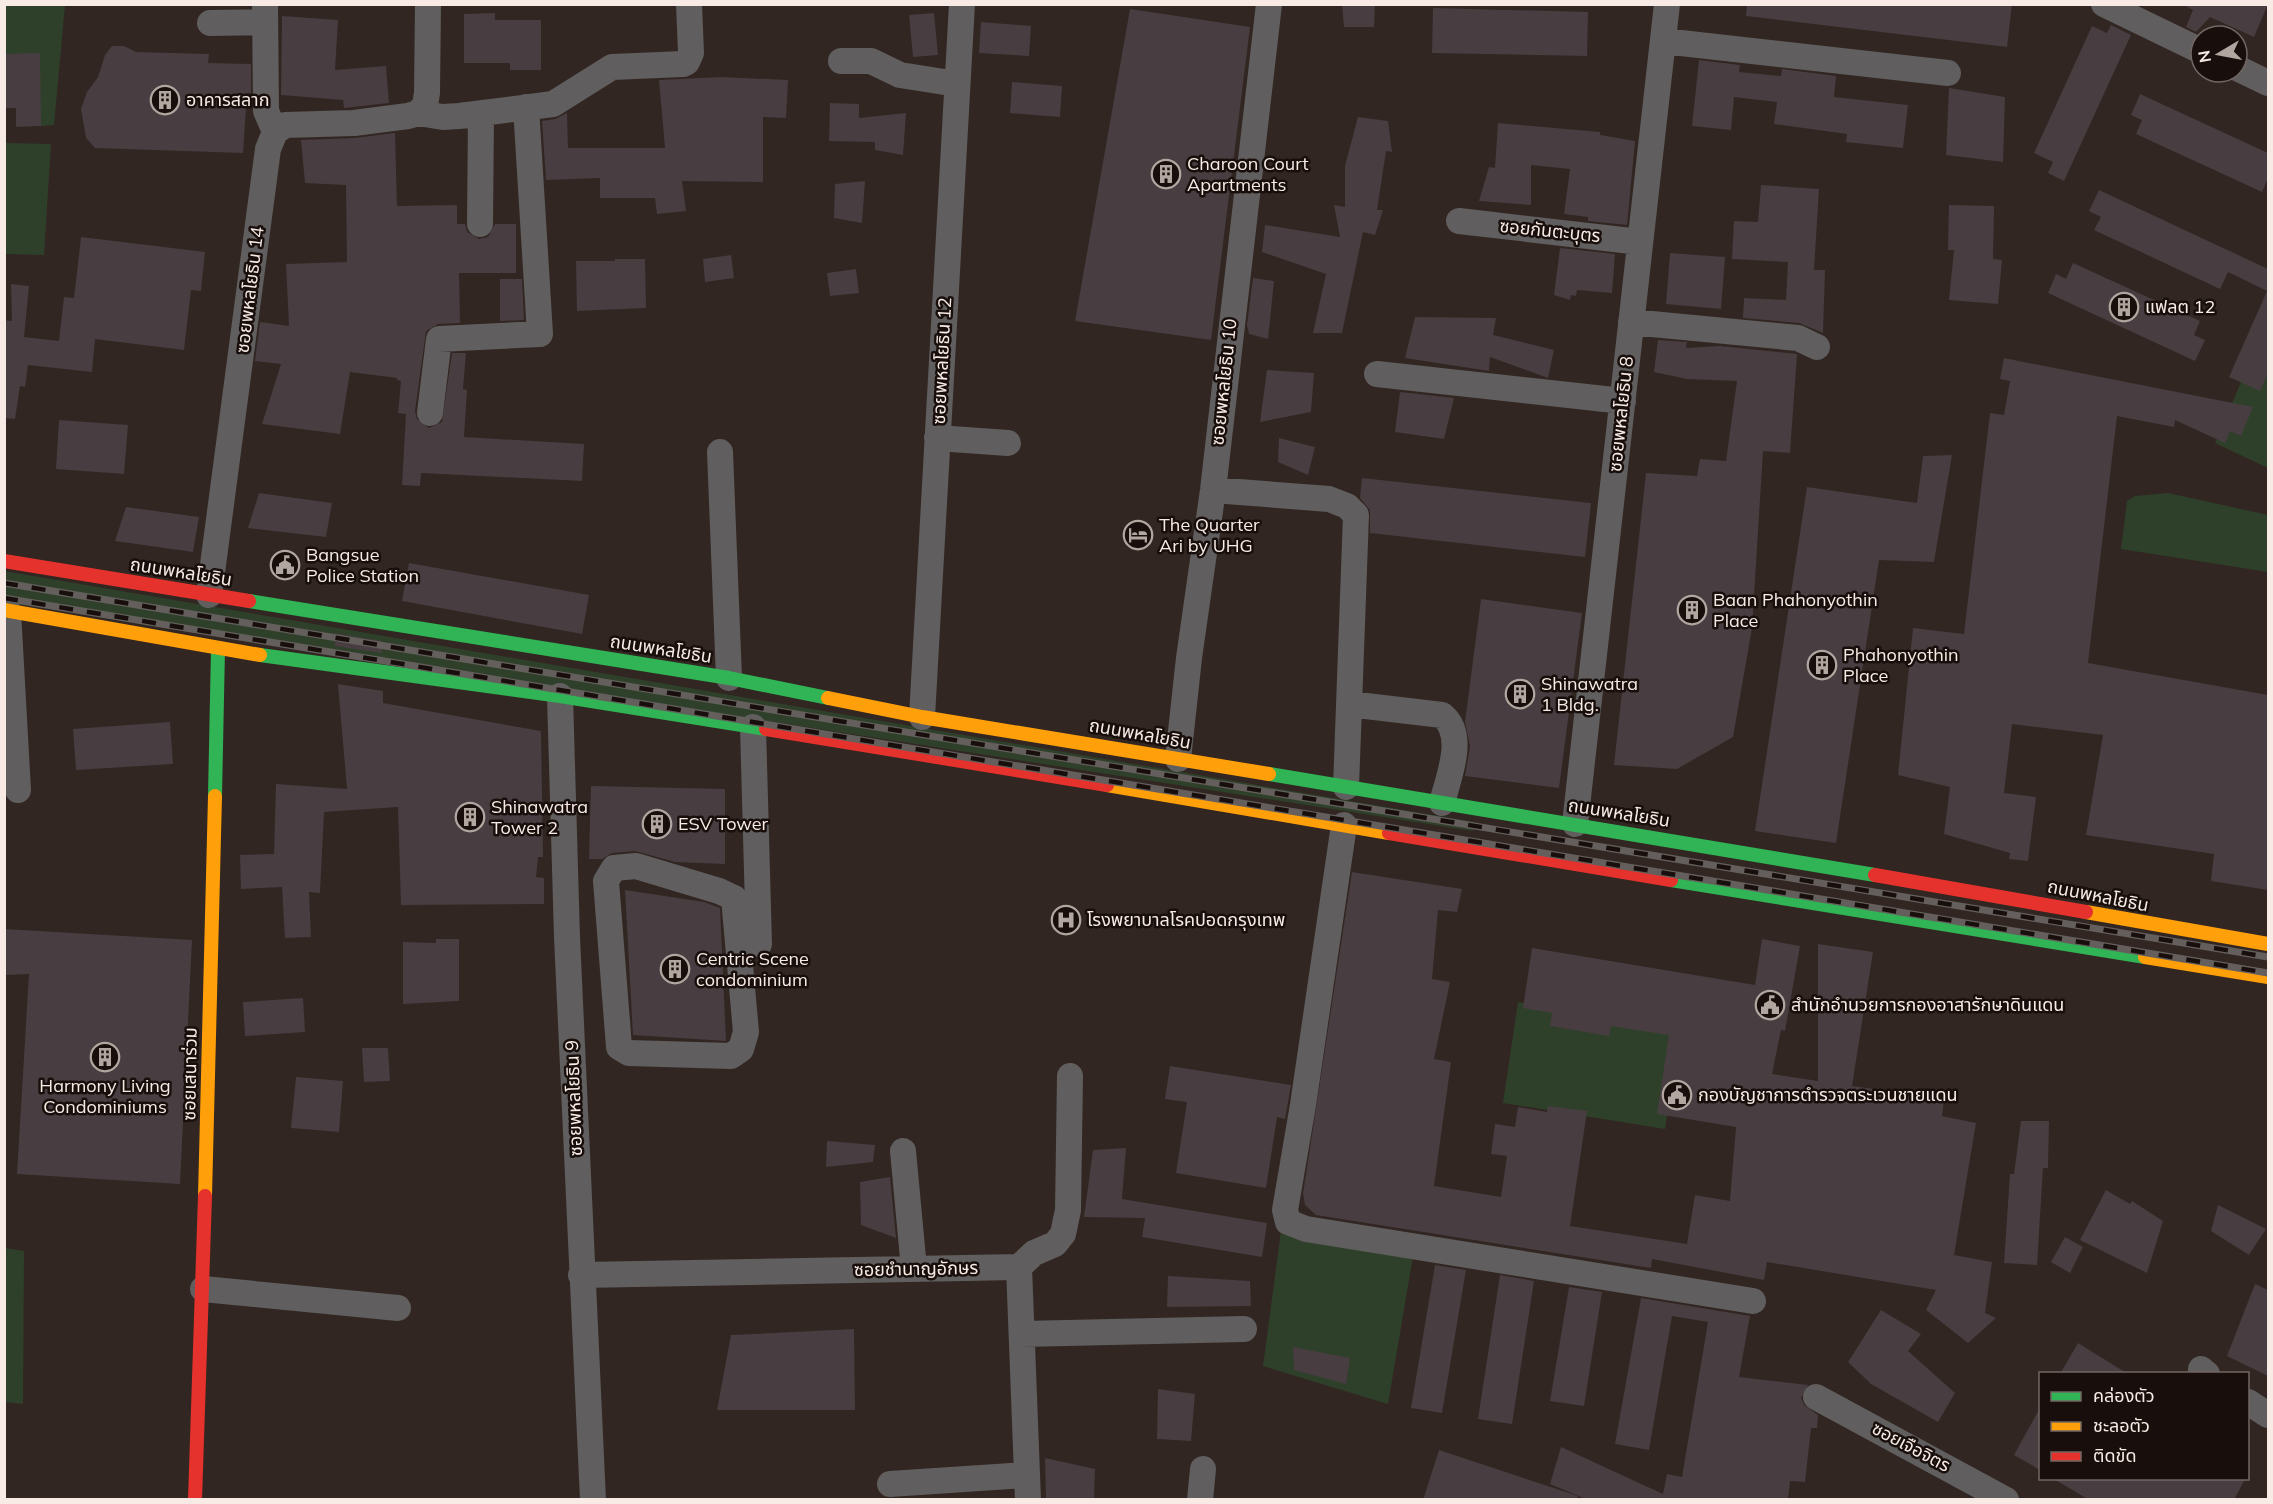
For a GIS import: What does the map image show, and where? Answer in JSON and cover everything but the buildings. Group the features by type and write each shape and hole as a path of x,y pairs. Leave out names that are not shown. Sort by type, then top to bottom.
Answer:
{"main road":[{"name":"ถนนพหลโยธิน","path":"4,561 729,678 1176,769 1346,787 1442,803 1571,845 2042,922 2268,944"},
{"name":"ถนนพหลโยธิน","path":"6,610 219,649 560,696 1488,850 1571,845 2042,922 2268,977"},
{"name":"ซอยเสนาร่วม","path":"195,1500 203,1289 219,649"},
{"path":"1173,797 1176,769"},
{"path":"1488,850 1492,821"}],"street":[{"path":"210,23 265,13 266,111 275,132 285,125 354,123 408,116 418,112 425,105 427,93 428,4"},
{"path":"418,112 443,117 480,115 553,104 612,67 676,66 687,62 691,52 689,4"},
{"name":"ซอยพหลโยธิน 12","path":"922,717 962,4"},
{"name":"ซอยพหลโยธิน 10","path":"1176,769 1213,490 1250,111 1269,4"},
{"name":"ซอยพหลโยธิน 8","path":"1571,845 1667,4"},
{"path":"2104,4 2189,45"},
{"path":"1663,41 1948,73"},
{"path":"841,61 872,61 900,75 957,84"},
{"path":"2249,74 2268,83"},
{"path":"430,412 439,339 540,334 526,107"},
{"path":"480,115 480,224"},
{"name":"ซอยพหลโยธิน 14","path":"209,595 268,149 275,132"},
{"name":"ซอยกันตะบุตร","path":"1459,221 1640,242"},
{"path":"1631,322 1798,338 1817,347"},
{"path":"1377,374 1623,401"},
{"path":"937,438 1008,443"},
{"path":"720,452 729,678"},
{"path":"1213,490 1329,500 1347,506 1356,515 1346,787"},
{"path":"6,610 18,790"},
{"name":"ซอยพหลโยธิน 9","path":"560,696 566,910 592,1500"},
{"path":"1349,704 1442,715 1446,718 1451,724 1455,742 1442,803"},
{"path":"753,727 759,944"},
{"path":"1344,825 1303,1105 1285,1210 1288,1222 1306,1229 1753,1301"},
{"path":"636,866 719,891 734,898 746,1032 741,1049 731,1056 629,1053 619,1047 607,916 606,880 614,868 636,866"},
{"path":"566,910 607,916"},
{"path":"890,1484 1028,1487 1019,1267 1034,1253 1055,1244 1063,1234 1068,1210 1070,1076"},
{"path":"903,1151 914,1269"},
{"name":"ซอยชำนาญอักษร","path":"581,1275 1019,1267"},
{"path":"203,1289 398,1308"},
{"path":"1022,1334 1244,1329"},
{"name":"ซอยเจือจิตร","path":"1816,1397 2006,1500"},
{"path":"2249,1403 2268,1415"},
{"path":"1200,1500 1203,1468"}],"green space":[{"path":"4,5 65,5 54,125 41,126 25,100 5,94"},
{"path":"5,143 51,144 44,255 5,254"},
{"path":"2268,319 2268,468 2215,443"},
{"path":"2168,493 2268,515 2268,572 2121,549 2127,501 2135,496"},
{"path":"4,571 1474,822 1473,831 5,602"},
{"path":"1518,1002 1680,1028 1665,1129 1503,1103"},
{"path":"1281,1231 1413,1256 1388,1404 1263,1366"},
{"path":"5,1248 24,1251 23,1404 5,1402"}],"railway":[{"path":"4,583 2268,957"},
{"path":"4,598 2268,973"}],"traffic: fast":[{"path":"249,601 729,678 828,698"},
{"path":"215,796 218,649"},
{"path":"260,655 560,696 766,729"},
{"path":"1269,774 1875,875"},
{"path":"1671,880 2145,957"}],"traffic: slow":[{"path":"4,610 260,655"},
{"path":"828,698 922,717 1269,774"},
{"path":"1107,785 1389,833"},
{"path":"205,1196 215,796"},
{"path":"2086,912 2268,944"},
{"path":"2145,957 2268,977"}],"traffic: jam":[{"path":"4,561 249,601"},
{"path":"766,729 1107,785"},
{"path":"1389,833 1671,880"},
{"path":"1875,875 2086,912"},
{"path":"195,1500 205,1196"}],"place":[{"name":"อาคารสลาก","path":"165,100"},
{"name":"Charoon Court Apartments","path":"1166,174"},
{"name":"แฟลต 12","path":"2124,307"},
{"name":"The Quarter Ari by UHG","path":"1138,535"},
{"name":"Bangsue Police Station","path":"285,565"},
{"name":"Baan Phahonyothin Place","path":"1692,610"},
{"name":"Phahonyothin Place","path":"1822,665"},
{"name":"Shinawatra 1 Bldg.","path":"1520,694"},
{"name":"Shinawatra Tower 2","path":"470,817"},
{"name":"ESV Tower","path":"657,824"},
{"name":"โรงพยาบาลโรคปอดกรุงเทพ","path":"1066,920"},
{"name":"Centric Scene condominium","path":"675,969"},
{"name":"สำนักอำนวยการกองอาสารักษาดินแดน","path":"1770,1005"},
{"name":"Harmony Living Condominiums","path":"105,1057"},
{"name":"กองบัญชาการตำรวจตระเวนชายแดน","path":"1677,1095"}]}
